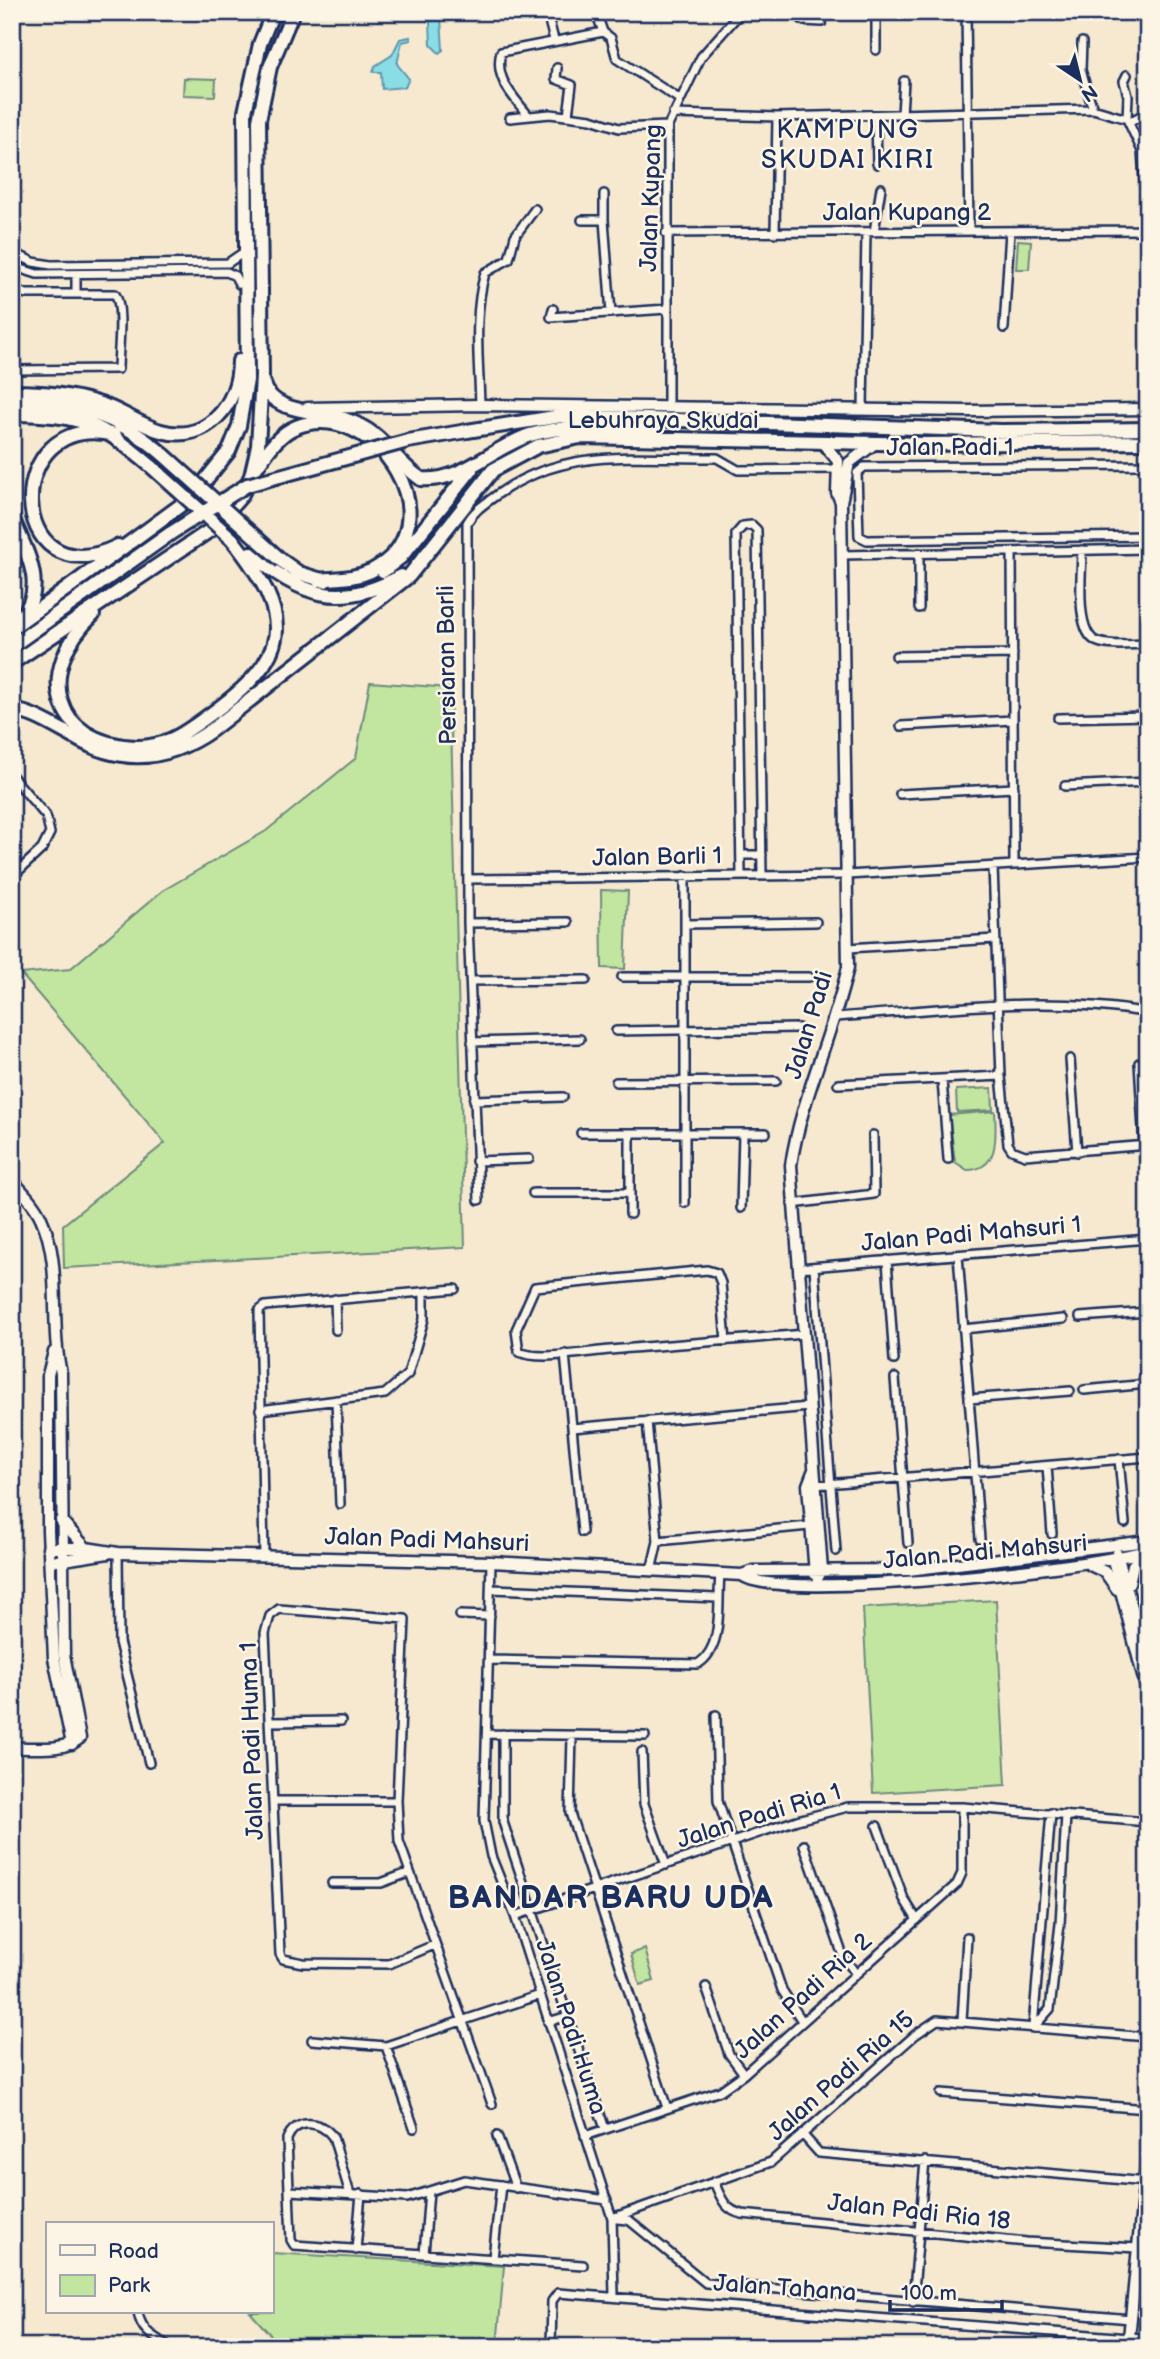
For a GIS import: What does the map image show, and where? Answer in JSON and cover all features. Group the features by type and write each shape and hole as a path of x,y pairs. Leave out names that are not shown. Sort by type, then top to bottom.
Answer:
{"highway":[{"path":"12,628 192,497 211,477 229,451 239,426 247,380 245,112 260,44 273,12"},
{"path":"251,476 261,425 259,120 270,67 293,12"},
{"path":"12,392 54,394 98,403 164,432 191,432 204,428 226,409 239,376 239,284 245,237"},
{"path":"262,376 266,393 279,405 303,408 364,426 380,436 411,472 421,479 444,478 530,435 556,429 700,428 720,423"},
{"path":"12,403 93,411 132,430 164,455 282,561 318,580 348,583 374,576 392,565 458,482 486,455"},
{"path":"12,414 74,417 115,435 276,575 318,594 338,597 374,589 416,567"},
{"name":"Lebuhraya Skudai","path":"12,646 171,533 247,485 408,441 561,416 1002,431 1148,429"},
{"path":"12,663 212,529 236,503 251,476 287,432 306,424 327,423 349,427 365,438 400,473 409,506 407,523 395,550 380,564 362,574 318,580"},
{"path":"30,454 41,444 62,433 91,431 115,435"},
{"name":"Lebuhraya Skudai","path":"12,710 38,718 105,753 135,758 173,752 213,729 389,593 416,567 493,470 553,441 580,437 874,443 1148,442"},
{"path":"17,495 21,513 36,538 62,555 93,555 143,533"},
{"path":"12,517 35,581 30,605 12,628"},
{"path":"111,598 71,642 59,665 58,684 62,705 72,721 89,734 112,744 139,747 169,742 244,690 257,676 271,649 275,626 267,588 232,539"}],"street":[{"path":"596,12 603,32 611,37 617,59 624,66 680,99"},
{"name":"Jalan Kupang","path":"668,407 668,126 701,57 741,12"},
{"path":"794,12 804,21 822,22"},
{"path":"876,12 876,50"},
{"path":"966,12 969,231"},
{"path":"530,17 548,13 554,40"},
{"path":"527,114 504,84 499,55 504,49 603,32"},
{"path":"1082,42 1081,69 1093,109"},
{"path":"558,68 556,79 572,85 568,116"},
{"path":"1127,75 1124,81 1128,96 1128,121 1145,150 1148,230"},
{"path":"902,114 904,81"},
{"path":"673,114 876,116 966,110 1093,109 1128,121 1148,111"},
{"path":"510,117 527,114 568,116 619,128 668,126"},
{"path":"876,116 877,164"},
{"path":"775,233 777,117"},
{"path":"863,409 870,232 881,188"},
{"path":"604,194 611,313"},
{"path":"480,405 480,290 485,273 509,259 515,236 535,209"},
{"path":"582,220 604,220"},
{"name":"Jalan Kupang 2","path":"666,233 1148,230"},
{"path":"1004,328 1010,231"},
{"path":"12,252 33,262 51,265 228,263 241,254"},
{"path":"12,266 37,274 227,272 235,276 239,284"},
{"path":"76,274 76,294"},
{"path":"12,287 26,294 111,293 118,296 118,369 12,370"},
{"path":"553,309 551,317 667,309"},
{"path":"303,408 480,405 1148,409"},
{"name":"Jalan Padi","path":"822,442 836,455 837,493 841,502"},
{"name":"Jalan Padi","path":"818,1572 804,1527 813,1472 791,1165 795,1136 837,1017 848,967 841,502 849,463 874,443"},
{"name":"Persiaran Barli","path":"479,1200 468,923 470,710 466,658 467,523 483,505 536,472 568,461 717,458 738,470 838,469"},
{"name":"Jalan Padi 1","path":"1148,465 864,467 857,473 857,497 859,536 867,540 1148,536"},
{"path":"741,875 736,534 743,526 752,525 757,530 762,875"},
{"path":"842,555 1148,549"},
{"path":"1082,550 1082,619 1085,632 1090,639 1102,644 1148,645"},
{"path":"1012,552 1014,865"},
{"path":"919,553 919,608"},
{"path":"896,656 1013,654"},
{"path":"1058,718 1148,716"},
{"path":"901,726 1013,720"},
{"path":"12,776 46,816 50,833 42,849 12,877"},
{"path":"1065,786 1148,782"},
{"path":"900,794 1014,788"},
{"path":"741,855 762,855"},
{"name":"Jalan Barli 1","path":"468,879 525,875 847,875 1148,858"},
{"path":"993,867 1004,1137 1012,1150 1025,1155 1146,1146 1139,1063"},
{"path":"685,876 685,1203"},
{"path":"468,923 568,922"},
{"path":"685,924 816,922"},
{"path":"848,948 995,939"},
{"path":"622,977 809,977"},
{"path":"471,981 586,980"},
{"path":"837,1017 1079,1004 1148,1013"},
{"path":"616,1031 798,1028"},
{"path":"472,1042 580,1039"},
{"path":"1070,1059 1077,1152"},
{"path":"838,1084 1001,1076"},
{"path":"942,1080 948,1159"},
{"path":"616,1082 776,1081"},
{"path":"474,1100 563,1097"},
{"path":"581,1133 766,1133"},
{"path":"630,1133 630,1214"},
{"path":"741,1208 743,1133"},
{"path":"792,1204 874,1194 873,1135"},
{"path":"476,1161 529,1159"},
{"path":"12,1180 41,1216 51,1249 55,1348 61,1373 64,1655 80,1733 80,1738 72,1744 12,1748"},
{"path":"533,1194 629,1193"},
{"name":"Jalan Padi Mahsuri 1","path":"798,1268 1148,1239"},
{"path":"958,1255 980,1539"},
{"path":"887,1260 894,1360"},
{"path":"814,1267 836,1551"},
{"path":"726,1341 721,1283 717,1273 707,1270 535,1286 516,1331 519,1352 526,1355 565,1354 726,1341 803,1334"},
{"path":"264,1555 259,1311 265,1306 455,1289"},
{"path":"260,1410 386,1394 408,1374 425,1319 424,1293"},
{"path":"335,1299 336,1330"},
{"path":"1080,1317 1148,1312"},
{"path":"964,1329 1063,1319"},
{"path":"55,1348 48,1374 48,1548 57,1680 72,1744"},
{"path":"565,1354 582,1532"},
{"path":"895,1378 908,1542"},
{"path":"1084,1390 1148,1384"},
{"path":"969,1399 1070,1391"},
{"path":"336,1400 340,1504"},
{"path":"572,1427 809,1407"},
{"path":"647,1421 659,1541 651,1571"},
{"path":"812,1485 901,1475 1148,1457"},
{"path":"1119,1459 1125,1523"},
{"path":"1047,1465 1052,1534"},
{"name":"Jalan Padi","path":"812,1485 818,1572"},
{"path":"61,1520 86,1553 65,1581"},
{"path":"659,1541 804,1527"},
{"path":"1060,1554 1116,1558 1135,1545"},
{"name":"Jalan Padi Mahsuri","path":"48,1548 86,1553 491,1562 743,1575 752,1571 782,1570 908,1570 1135,1545 1147,1547"},
{"path":"782,1570 803,1560 811,1547"},
{"path":"1125,1594 1133,1565 1147,1547"},
{"name":"Jalan Padi Mahsuri","path":"743,1575 753,1581 875,1583 1084,1564 1116,1558 1147,1547"},
{"name":"Jalan Padi Mahsuri","path":"49,1562 63,1561 86,1553"},
{"path":"114,1553 119,1642 149,1763"},
{"path":"1116,1558 1148,1695"},
{"name":"Jalan Padi Huma","path":"491,1562 484,1821 491,1856 515,1916 612,2218 614,2295"},
{"path":"1084,1564 1105,1572 1125,1594 1148,1664"},
{"path":"753,1581 811,1580 818,1572 875,1583"},
{"path":"489,1660 691,1666 704,1660 715,1640 720,1574"},
{"name":"Jalan Padi Mahsuri","path":"491,1589 717,1598"},
{"name":"Jalan Padi Huma 1","path":"397,1801 405,1619 279,1609 270,1616 265,1633 280,1955 283,1959 303,1963 389,1964 434,1945"},
{"path":"460,1615 490,1616"},
{"path":"716,1715 718,1801 782,1990 802,2021"},
{"path":"270,1722 341,1721"},
{"path":"487,1734 645,1736"},
{"name":"Jalan Padi Huma","path":"503,1734 503,1822 605,2129"},
{"path":"572,1735 570,1813 667,2108"},
{"path":"642,1752 644,1804 666,1865"},
{"path":"274,1801 397,1801 397,1828 408,1873 464,2020 492,2104"},
{"name":"Jalan Padi Ria 1","path":"515,1916 733,1842 848,1807 962,1807 1148,1822"},
{"name":"Jalan Padi Ria 2","path":"585,2136 720,2091 744,2074 918,1920 960,1879 962,1807"},
{"path":"1033,2028 1051,1813"},
{"path":"1033,2028 1050,2009 1066,1815"},
{"path":"877,1826 904,1899 918,1920"},
{"path":"1051,1832 1065,1833"},
{"path":"804,1845 843,1955 856,1974"},
{"path":"332,1883 381,1883 408,1873"},
{"path":"961,2021 967,1937"},
{"path":"706,1987 729,2054 744,2074"},
{"path":"312,2040 386,2046 540,1995"},
{"path":"548,2022 568,2015"},
{"name":"Jalan Padi Ria 15","path":"612,2218 771,2162 932,2022 961,2021 1148,2037"},
{"path":"386,2046 414,2128"},
{"path":"941,2092 1148,2109"},
{"path":"350,2194 333,2137 327,2130 316,2125 298,2125 292,2128 287,2139 292,2244 583,2265"},
{"path":"803,2135 819,2153 1146,2181"},
{"path":"497,2136 516,2188"},
{"path":"1129,2338 1148,2146"},
{"path":"913,2302 925,2161"},
{"path":"290,2191 407,2198 464,2180 607,2200"},
{"name":"Jalan Padi Ria 18","path":"714,2182 723,2203 736,2213 1138,2248"},
{"path":"493,2258 501,2185"},
{"path":"424,2254 429,2191"},
{"path":"356,2250 361,2194"},
{"path":"612,2218 629,2220 706,2283 1131,2319"},
{"name":"Jalan Tahana","path":"551,2347 554,2295 558,2292 1148,2340"},
{"path":"138,2314 140,2324 146,2332 170,2347"}],"green space":[{"path":"184,78 216,79 215,96 183,95"},
{"path":"1018,240 1031,241 1029,269 1016,269"},
{"path":"370,682 450,688 465,1247 64,1268 63,1225 165,1143 21,974 70,969 162,891 266,831 356,758"},
{"path":"601,890 628,891 625,969 602,968"},
{"path":"992,1088 993,1110 957,1112 956,1090"},
{"path":"995,1111 995,1140 991,1158 978,1168 967,1170 955,1162 949,1115"},
{"path":"996,1600 1006,1785 873,1793 863,1608"},
{"path":"645,1949 654,1981 640,1985 631,1954"},
{"path":"273,2253 504,2266 497,2347 274,2347 273,2338 252,2314 273,2314"}],"water":[{"path":"441,18 443,50 439,53 431,45 430,21"},
{"path":"410,37 411,40 402,42 397,64 409,79 405,87 382,89 381,72 373,72 375,66 392,55 400,39"}],"district":[{"name":"KAMPUNG SKUDAI KIRI","path":"848,145"},
{"name":"BANDAR BARU UDA","path":"611,1898"}]}
